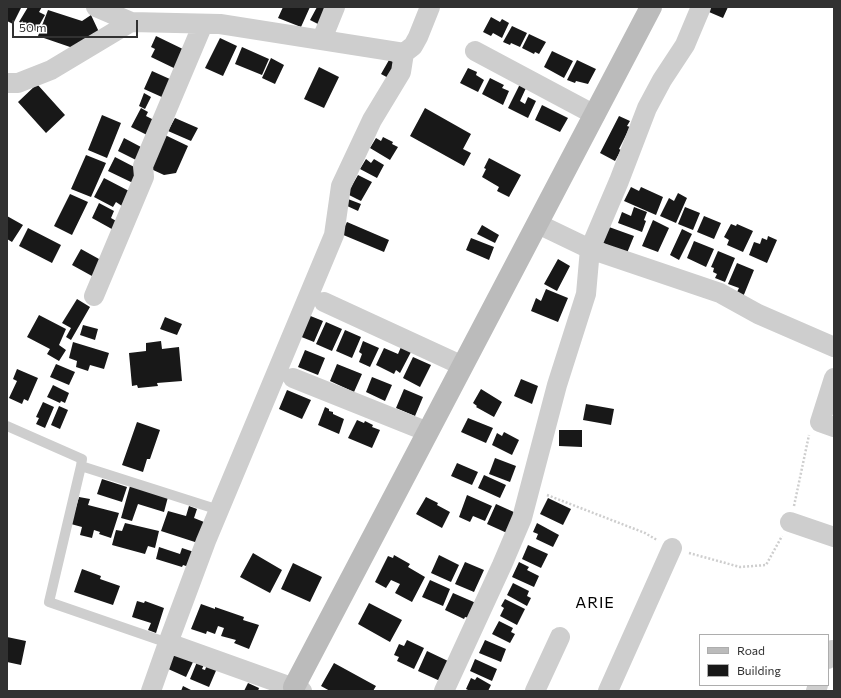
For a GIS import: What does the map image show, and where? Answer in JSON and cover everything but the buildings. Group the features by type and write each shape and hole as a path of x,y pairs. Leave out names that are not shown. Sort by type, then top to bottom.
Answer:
{"street":[{"path":"96,7 131,22 220,24 404,53"},
{"path":"322,39 335,7"},
{"path":"151,691 206,541 334,235 341,186 372,120 401,72 404,53 413,46 430,7"},
{"path":"168,643 298,689 428,432 651,7"},
{"path":"444,691 508,552 522,518 557,385 586,294 590,249 619,181 647,108 662,80 685,45 701,7"},
{"path":"7,83 18,83 51,70 131,22"},
{"path":"94,296 144,177 143,166 203,24"},
{"path":"475,51 595,115"},
{"path":"538,224 590,249 720,293 758,314 834,347"},
{"path":"324,302 463,366"},
{"path":"293,378 428,432"},
{"path":"834,378 820,422 834,427"},
{"path":"790,522 834,537"},
{"path":"608,691 672,548"},
{"path":"535,691 560,637"}],"lane":[{"path":"7,426 82,459 49,602 168,643"},
{"path":"81,466 219,510"}],"path":[{"path":"530,488 645,533 672,548 740,567 766,564 790,522 810,432"}],"district":[{"name":"ARIE","path":"595,603"}]}
